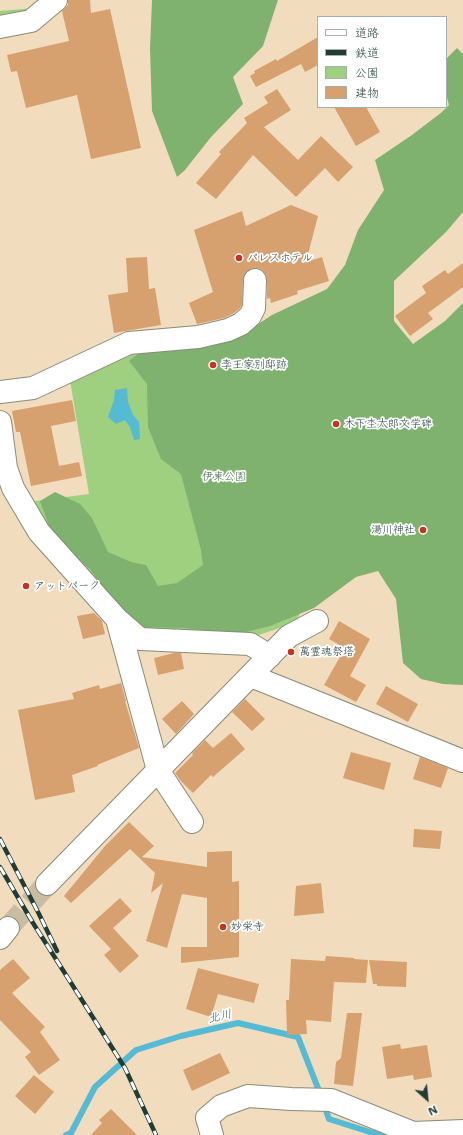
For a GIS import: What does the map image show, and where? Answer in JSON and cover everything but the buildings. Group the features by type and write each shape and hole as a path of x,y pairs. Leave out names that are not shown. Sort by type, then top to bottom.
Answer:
{"street":[{"path":"0,27 30,21 56,0"},
{"path":"0,392 33,388 129,343 198,337 228,330 241,324 250,316 254,308 256,280"},
{"path":"0,422 6,468 13,488 39,532 117,619 140,639 250,644 270,656"},
{"path":"117,619 158,770 192,822"},
{"path":"47,884 289,636 317,621"},
{"path":"251,676 463,761"},
{"path":"212,1135 207,1118 221,1106 248,1096 331,1100 413,1133 463,1131"}],"green space":[{"path":"152,0 278,0 263,46 233,77 243,104 211,137 185,170 177,177 152,111 150,49"},
{"path":"34,8 18,17 0,20 0,11"},
{"path":"457,48 463,54 463,212 446,232 394,281 394,321 413,344 445,321 463,303 463,685 443,684 421,679 403,663 396,599 378,571 356,577 314,608 270,626 238,634 183,628 143,627 123,613 90,569 53,537 40,501 55,492 80,504 92,518 108,552 131,562 146,565 158,586 177,583 203,565 201,550 181,474 161,459 148,427 147,384 129,361 147,347 249,330 272,315 327,289 345,265 358,230 384,190 375,160 412,135 449,105 447,98 447,58"},
{"name":"伊東公園","path":"227,341 305,596 297,622 250,638 144,633 106,598 28,502 89,494 70,380 132,347"}],"water":[{"path":"127,388 128,402 133,415 139,422 140,439 134,440 130,427 125,420 116,424 108,417 114,400 115,390"}],"waterway":[{"name":"北川","path":"66,1135 71,1133 95,1087 136,1050 181,1036 238,1023 298,1037 321,1096"},
{"name":"北川","path":"324,1105 329,1119 373,1133 387,1135"}],"tunnel":[{"path":"8,928 47,884"}],"railway":[{"path":"0,839 57,951"},
{"path":"0,867 33,923 125,1068 156,1135"}],"place":[{"name":"パレスホテル","path":"239,258"},
{"name":"李王家別邸跡","path":"213,365"},
{"name":"木下杢太郎文学碑","path":"336,424"},
{"name":"湯川神社","path":"423,530"},
{"name":"アットパーク","path":"26,586"},
{"name":"萬霊魂祭塔","path":"291,652"},
{"name":"妙栄寺","path":"223,927"}]}
